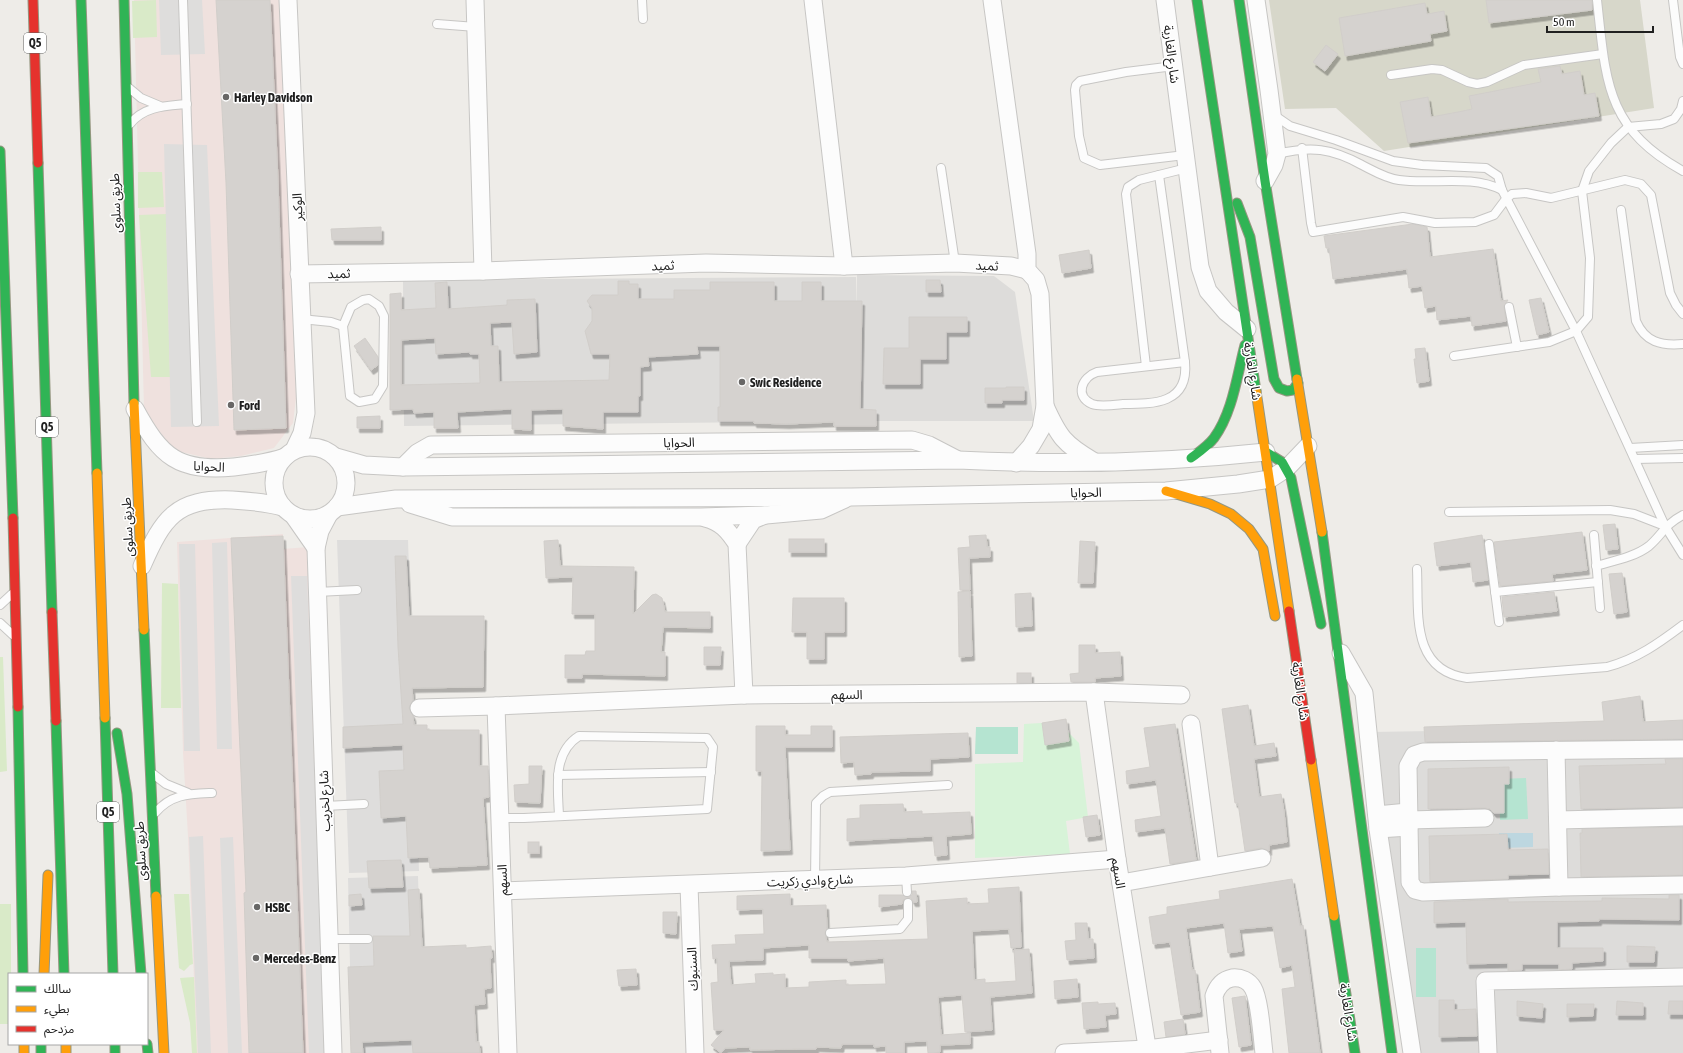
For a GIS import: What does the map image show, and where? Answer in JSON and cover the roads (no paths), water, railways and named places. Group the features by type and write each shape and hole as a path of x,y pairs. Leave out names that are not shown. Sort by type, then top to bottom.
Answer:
{"main road":[{"name":"Q5","path":"33,0 64,973"},
{"name":"طريق سلوى","path":"81,0 113,973"},
{"name":"طريق سلوى","path":"124,0 126,130 135,408 149,770 164,1053"},
{"name":"شارع الغارية","path":"1198,0 1355,1053"},
{"path":"1239,0 1265,181 1339,649 1392,1053"},
{"path":"23,8 36,86"},
{"path":"1250,72 1270,90"},
{"path":"0,151 17,640 23,973"},
{"path":"1222,164 1250,237 1274,379 1279,388 1287,392 1294,390 1298,383"},
{"path":"1191,458 1207,446 1216,436 1223,420 1247,333"},
{"path":"1266,452 1274,456 1288,468 1323,630 1328,640 1339,649"},
{"path":"1166,491 1210,504 1230,514 1249,529 1263,548 1277,624"},
{"path":"103,651 127,794 141,973"},
{"path":"1296,726 1310,752"},
{"path":"50,844 58,768"},
{"path":"44,973 48,867"}],"street":[{"name":"الوكير","path":"288,0 293,86 299,274 306,413 302,433 289,454"},
{"path":"475,0 483,270"},
{"path":"813,0 844,266"},
{"path":"992,0 1027,254 1027,270 1036,280 1040,294 1046,406 1041,429 1031,446 1016,463"},
{"name":"شارع الغارية","path":"1165,0 1200,267 1208,291 1247,333"},
{"path":"1256,0 1270,90 1277,154 1274,165 1265,181"},
{"name":"ثميد","path":"299,274 706,263 844,266 955,263 1011,266 1027,270"},
{"path":"1046,406 1056,430 1071,448 1093,461"},
{"name":"الحوايا","path":"135,408 155,443 176,461 188,465 204,468 224,468 265,464 289,454"},
{"name":"الوكير","path":"306,413 330,453"},
{"path":"142,566 156,534 164,524 184,507 201,500 265,502 288,511 311,519 333,510 342,500 347,482 345,473 330,453 314,446 289,454 277,469 274,482 276,495 288,511 316,548"},
{"name":"الحوايا","path":"333,510 396,499 851,497 1166,491 1238,484 1270,479 1288,468 1308,446"},
{"name":"الحوايا","path":"330,453 364,465 403,467 958,460 1016,463 1191,458 1266,452"},
{"name":"الحوايا","path":"396,499 452,517 701,517 766,515 821,510 851,497"},
{"name":"شارع لخريب","path":"332,1053 316,548 320,531 333,510"},
{"path":"737,544 753,520 766,515"},
{"path":"701,517 716,521 727,529 737,544 744,695"},
{"path":"1339,649 1364,693 1377,822 1412,1053"},
{"name":"السهم","path":"1094,692 1117,859 1148,1051"},
{"name":"السهم","path":"419,708 744,695 1094,692 1181,695"},
{"name":"السهم","path":"496,706 508,1053"},
{"path":"1191,724 1210,867"},
{"path":"1683,749 1423,752 1414,755 1408,766 1410,882 1415,890 1422,892 1559,887 1683,885"},
{"path":"1556,750 1559,887"},
{"path":"1558,820 1683,817"},
{"path":"1377,822 1485,818"},
{"path":"1121,883 1262,858"},
{"name":"شارع وادي زكريت","path":"502,892 815,880 906,884 1117,859"},
{"name":"السنبوك","path":"689,885 694,1053"},
{"path":"1064,1053 1148,1051 1220,1046 1214,996 1216,989 1228,979 1235,977 1243,979 1254,989 1264,1053"},
{"path":"1488,1053 1485,981 1683,977"}],"lane":[{"path":"183,0 197,422"},
{"path":"642,0 643,19"},
{"path":"1597,0 1603,54 1610,93 1628,128 1638,139 1652,151 1683,172"},
{"path":"1673,0 1680,58 1683,64"},
{"path":"437,24 476,27"},
{"path":"1391,75 1442,70 1468,82 1477,84 1487,82 1524,65 1603,54"},
{"path":"1174,66 1080,80 1076,85 1075,90 1079,136 1084,158 1100,165 1186,161"},
{"path":"125,84 141,98 161,106"},
{"path":"1454,356 1550,342 1576,331 1588,318 1590,258 1582,191 1589,171 1611,142 1628,128 1661,124 1674,119 1681,109 1683,101"},
{"path":"126,130 141,114 161,106 187,104"},
{"path":"1272,113 1290,126 1336,140 1378,157 1408,164 1486,168 1498,176 1506,199 1576,331 1665,526 1683,554"},
{"path":"1277,154 1302,148 1322,149 1361,164 1381,175 1399,180 1476,182 1489,184 1502,190"},
{"path":"1302,148 1313,232 1403,217 1435,223 1475,222 1494,215 1506,199 1512,194 1519,193 1551,198 1625,180 1633,181 1647,189 1654,203 1670,293 1676,305 1683,314"},
{"path":"1361,164 1364,151"},
{"path":"1146,366 1126,194 1128,188 1133,182 1159,175 1186,161"},
{"path":"941,168 955,263"},
{"path":"1159,175 1185,362 1185,377 1182,384 1173,396 1160,402 1098,405 1087,400 1083,395 1083,383 1091,374 1185,362"},
{"path":"1620,210 1636,321 1639,328 1654,342 1668,345 1683,344"},
{"path":"369,299 379,306 384,316 383,386 375,399 359,402 350,396 343,326 351,307 363,300 369,299"},
{"path":"1509,307 1517,347"},
{"path":"301,319 331,322 343,326"},
{"path":"1630,448 1683,444"},
{"path":"1635,459 1683,458"},
{"path":"1449,512 1610,510 1639,516 1665,526"},
{"path":"1596,566 1643,550 1655,540 1665,526 1683,515"},
{"path":"1594,535 1600,608"},
{"path":"1489,544 1499,622"},
{"path":"1417,569 1420,632 1424,649 1434,663 1441,669 1458,677 1467,678 1607,667 1622,663 1650,650 1683,624"},
{"path":"1495,592 1598,582"},
{"path":"0,606 15,590"},
{"path":"317,592 357,590"},
{"path":"0,623 17,640"},
{"path":"500,818 559,816 707,809 712,747 707,738 579,736 571,741 564,751 560,761 558,775 559,816"},
{"path":"149,770 166,784 189,794"},
{"path":"558,775 711,772"},
{"path":"815,880 816,803 823,796 830,792 948,785"},
{"path":"152,817 167,802 177,796 212,793"},
{"path":"325,806 364,804"},
{"path":"830,933 900,929 908,919 908,903"},
{"path":"329,939 368,939"}],"water":[{"path":"1499,833 1533,833 1533,847 1499,848"}],"place":[{"name":"Harley Davidson","path":"226,97"},
{"name":"Swic Residence","path":"742,382"},
{"name":"Ford","path":"231,405"},
{"name":"HSBC","path":"257,907"},
{"name":"Mercedes-Benz","path":"256,958"}]}
